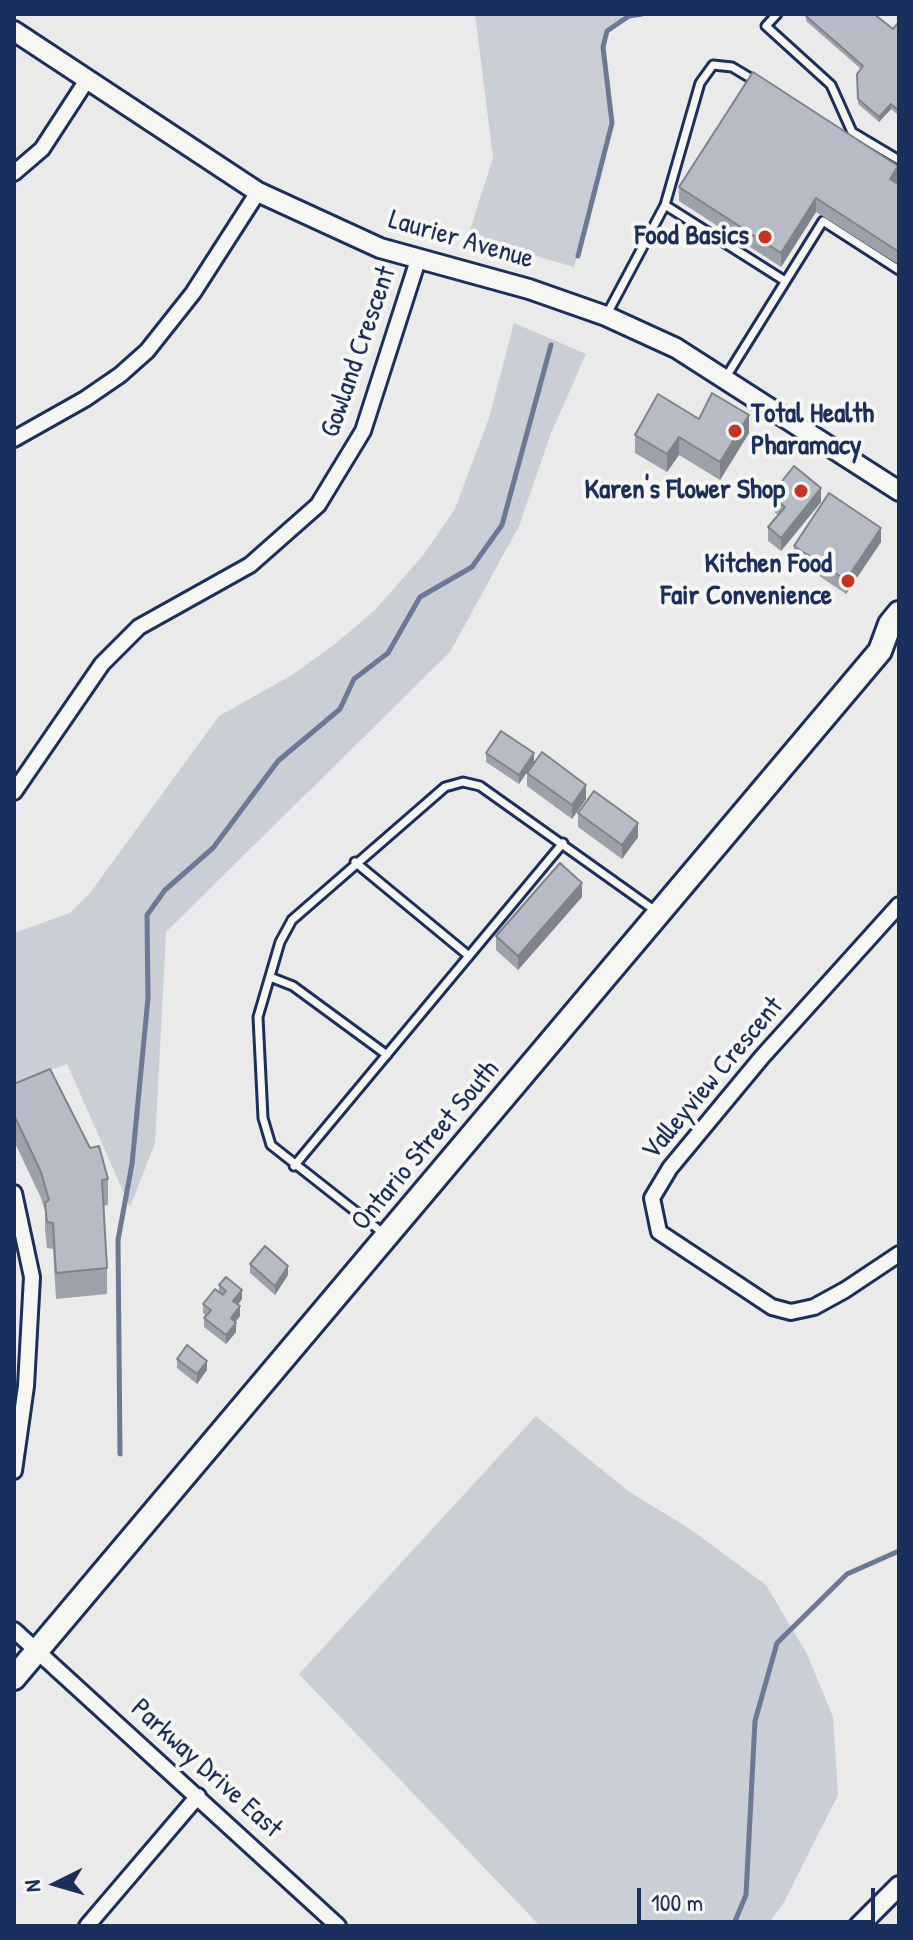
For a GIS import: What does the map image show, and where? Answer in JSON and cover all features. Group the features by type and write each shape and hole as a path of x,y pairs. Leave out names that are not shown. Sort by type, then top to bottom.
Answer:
{"main road":[{"name":"Ontario Street South","path":"14,1678 660,914 890,649 890,624 899,613"}],"street":[{"name":"Laurier Avenue","path":"14,31 258,192 380,248 529,289 606,316 676,348 899,491"},
{"path":"14,173 42,149 87,80"},
{"path":"14,439 97,391 147,351 193,293 258,192"},
{"name":"Gowland Crescent","path":"14,792 102,664 139,627 250,565 318,505 363,431 418,260"},
{"name":"Valleyview Crescent","path":"899,905 753,1068 670,1168 652,1198 659,1232 772,1307 791,1312 814,1307 899,1254"},
{"path":"14,1193 20,1235 32,1277 21,1343 14,1471"},
{"name":"Parkway Drive East","path":"14,1630 338,1926"},
{"path":"87,1926 198,1796"},
{"path":"859,1926 899,1886"}],"lane":[{"path":"777,14 766,26 831,85 852,132 875,149 899,160"},
{"path":"606,316 665,205 696,95 713,65 732,67 771,92"},
{"path":"842,132 852,132"},
{"path":"875,149 894,172"},
{"path":"665,205 785,281"},
{"path":"725,378 823,221 899,270"},
{"path":"388,1237 271,1145 263,1118 258,1017 280,942 292,920 355,862 445,787 463,782 480,786 660,914"},
{"path":"294,1166 563,843"},
{"path":"355,862 469,956"},
{"path":"270,977 293,986 387,1055"}],"shaded area":[{"path":"475,14 642,14 629,16 608,31 603,47 612,123 574,267 468,236 493,158"},
{"path":"514,323 586,354 551,433 519,526 450,652 166,932 155,1143 130,1207 67,1064 14,1083 14,933 70,913 90,893 219,716 292,675 335,644 376,609 424,554 455,509 489,418"},
{"path":"536,1416 628,1491 690,1529 766,1585 807,1654 833,1717 838,1795 784,1902 767,1926 540,1926 299,1674"}],"building":[{"path":"807,14 874,14 893,29 899,22 899,111 891,104 879,117 858,99 857,74 863,66"},
{"path":"753,72 898,166 890,179 899,185 899,252 816,198 781,253 679,187"},
{"path":"712,393 749,415 720,462 679,437 667,454 635,435 658,394 699,419"},
{"path":"794,466 821,488 781,538 768,527 785,507 771,495"},
{"path":"829,493 881,528 846,580 794,546"},
{"path":"501,731 534,753 519,775 486,753"},
{"path":"542,752 586,785 572,805 527,773"},
{"path":"594,791 638,823 622,845 578,813"},
{"path":"560,863 582,883 518,956 496,936"},
{"path":"50,1069 90,1148 99,1146 108,1179 102,1180 107,1268 56,1273 53,1223 47,1222 45,1203 49,1200 41,1172 14,1115 14,1084"},
{"path":"265,1246 288,1266 275,1286 250,1264"},
{"path":"226,1277 242,1290 233,1301 240,1306 231,1318 236,1323 226,1335 204,1318 211,1310 203,1304 215,1289 223,1295 226,1291 219,1285"},
{"path":"187,1345 207,1361 197,1374 177,1359"}],"waterway":[{"path":"578,256 612,123 603,47 607,31 629,16 642,14"},
{"path":"120,1454 118,1240 132,1164 148,998 147,915 165,890 213,848 278,761 340,709 354,679 388,653 420,597 472,567 502,525 551,345"},
{"path":"733,1926 746,1895 755,1721 777,1643 847,1574 899,1551"}],"place":[{"name":"Food Basics","path":"765,237"},
{"name":"Total Health Pharamacy","path":"735,431"},
{"name":"Karen's Flower Shop","path":"801,491"},
{"name":"Kitchen Food Fair Convenience","path":"848,581"}]}
